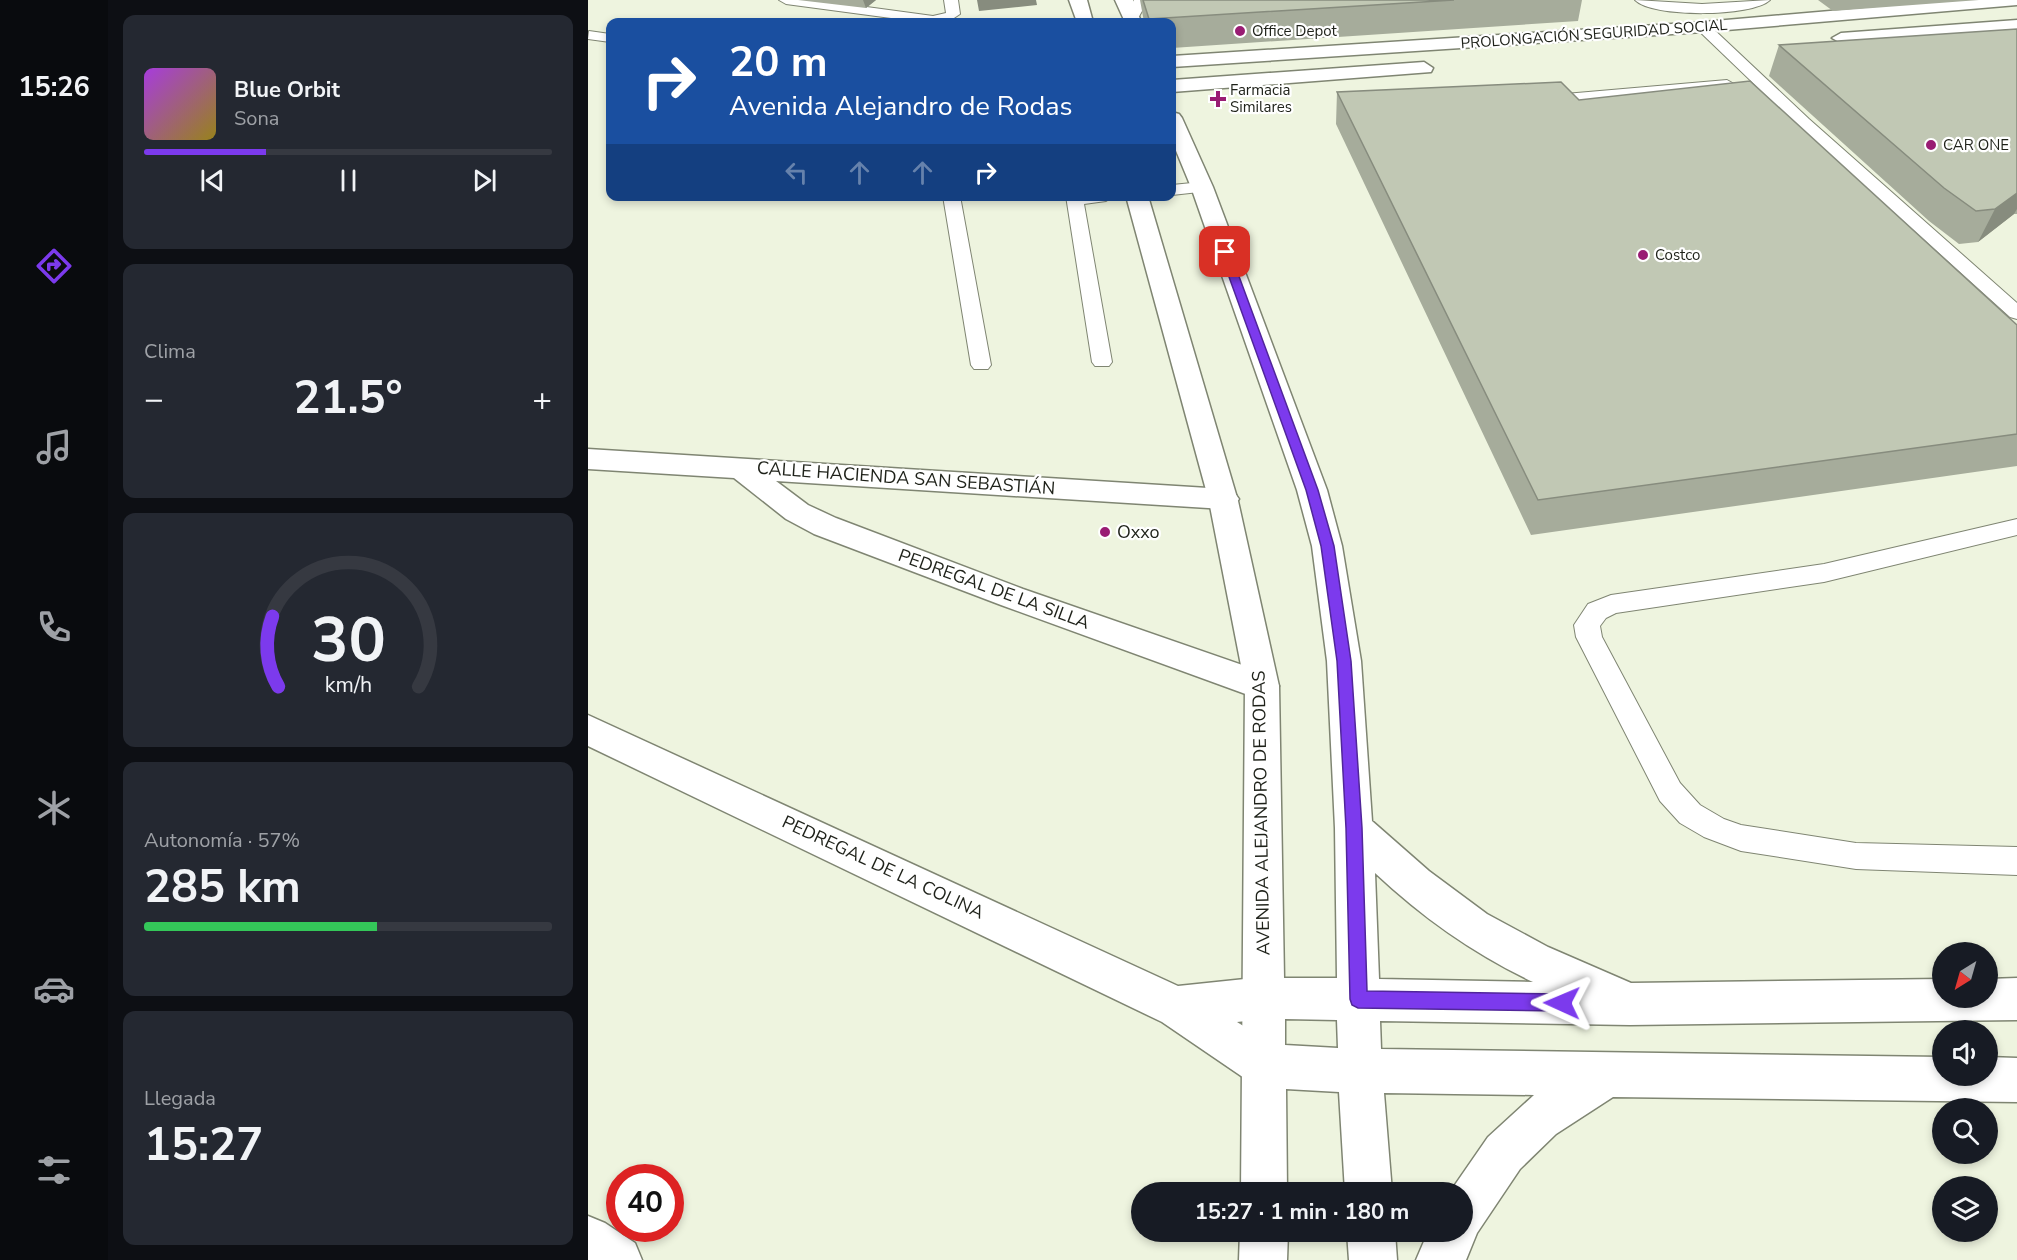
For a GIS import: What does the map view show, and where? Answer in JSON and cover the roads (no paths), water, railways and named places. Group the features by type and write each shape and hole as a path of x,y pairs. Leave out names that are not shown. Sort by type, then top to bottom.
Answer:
{"street":[{"path":"1078,0 1084,18"},
{"path":"1124,0 1131,18"},
{"name":"PROLONGACIÓN SEGURIDAD SOCIAL","path":"1176,62 1703,27 2013,2"},
{"path":"1827,39 2017,25"},
{"name":"PROLONGACIÓN SEGURIDAD SOCIAL","path":"1701,48 1746,45"},
{"name":"PROLONGACIÓN SEGURIDAD SOCIAL","path":"1176,86 1442,67"},
{"path":"1176,138 1186,189 1312,490 1327,546 1344,661 1354,828 1360,1071 1367,1182"},
{"name":"AVENIDA ALEJANDRO DE RODAS","path":"1138,201 1224,499 1250,608 1262,686 1266,1066 1264,1182"},
{"name":"CALLE HACIENDA SAN SEBASTIÁN","path":"588,459 1224,499"},
{"name":"PEDREGAL DE LA SILLA","path":"740,468 797,512 825,526 1012,597 1262,686"},
{"name":"PEDREGAL DE LA COLINA","path":"588,730 1177,1007 1266,1066"},
{"path":"1354,828 1400,873 1455,916 1507,947 1630,1004"},
{"path":"1177,1007 1264,998 1630,1004 2017,999"},
{"path":"1266,1066 1360,1071 2017,1080"},
{"path":"1473,1200 1504,1153 1540,1118 1606,1075"},
{"path":"588,1240 618,1260"},
{"path":"1263,1260 1264,1242"},
{"path":"1372,1242 1373,1260"},
{"path":"1440,1260 1449,1242"}],"lane":[{"path":"786,0 918,18"},
{"path":"947,18 953,14 951,0"},
{"path":"1133,18 1141,0"},
{"path":"1642,0 1660,6 1763,0"},
{"path":"1703,27 1922,230 2017,313"},
{"path":"589,35 606,38"},
{"path":"1525,103 1760,81"},
{"path":"952,201 981,365"},
{"path":"1075,201 1102,362"},
{"path":"2017,527 1824,573 1611,604 1597,610 1587,625 1589,637 1670,792 1690,814 1714,828 1750,840 1856,856 2017,861"}],"place":[{"name":"Office Depot","path":"1240,31"},
{"name":"Farmacia Similares","path":"1218,99"},
{"name":"CAR ONE","path":"1931,145"},
{"name":"Costco","path":"1643,255"},
{"name":"Oxxo","path":"1105,532"}]}
